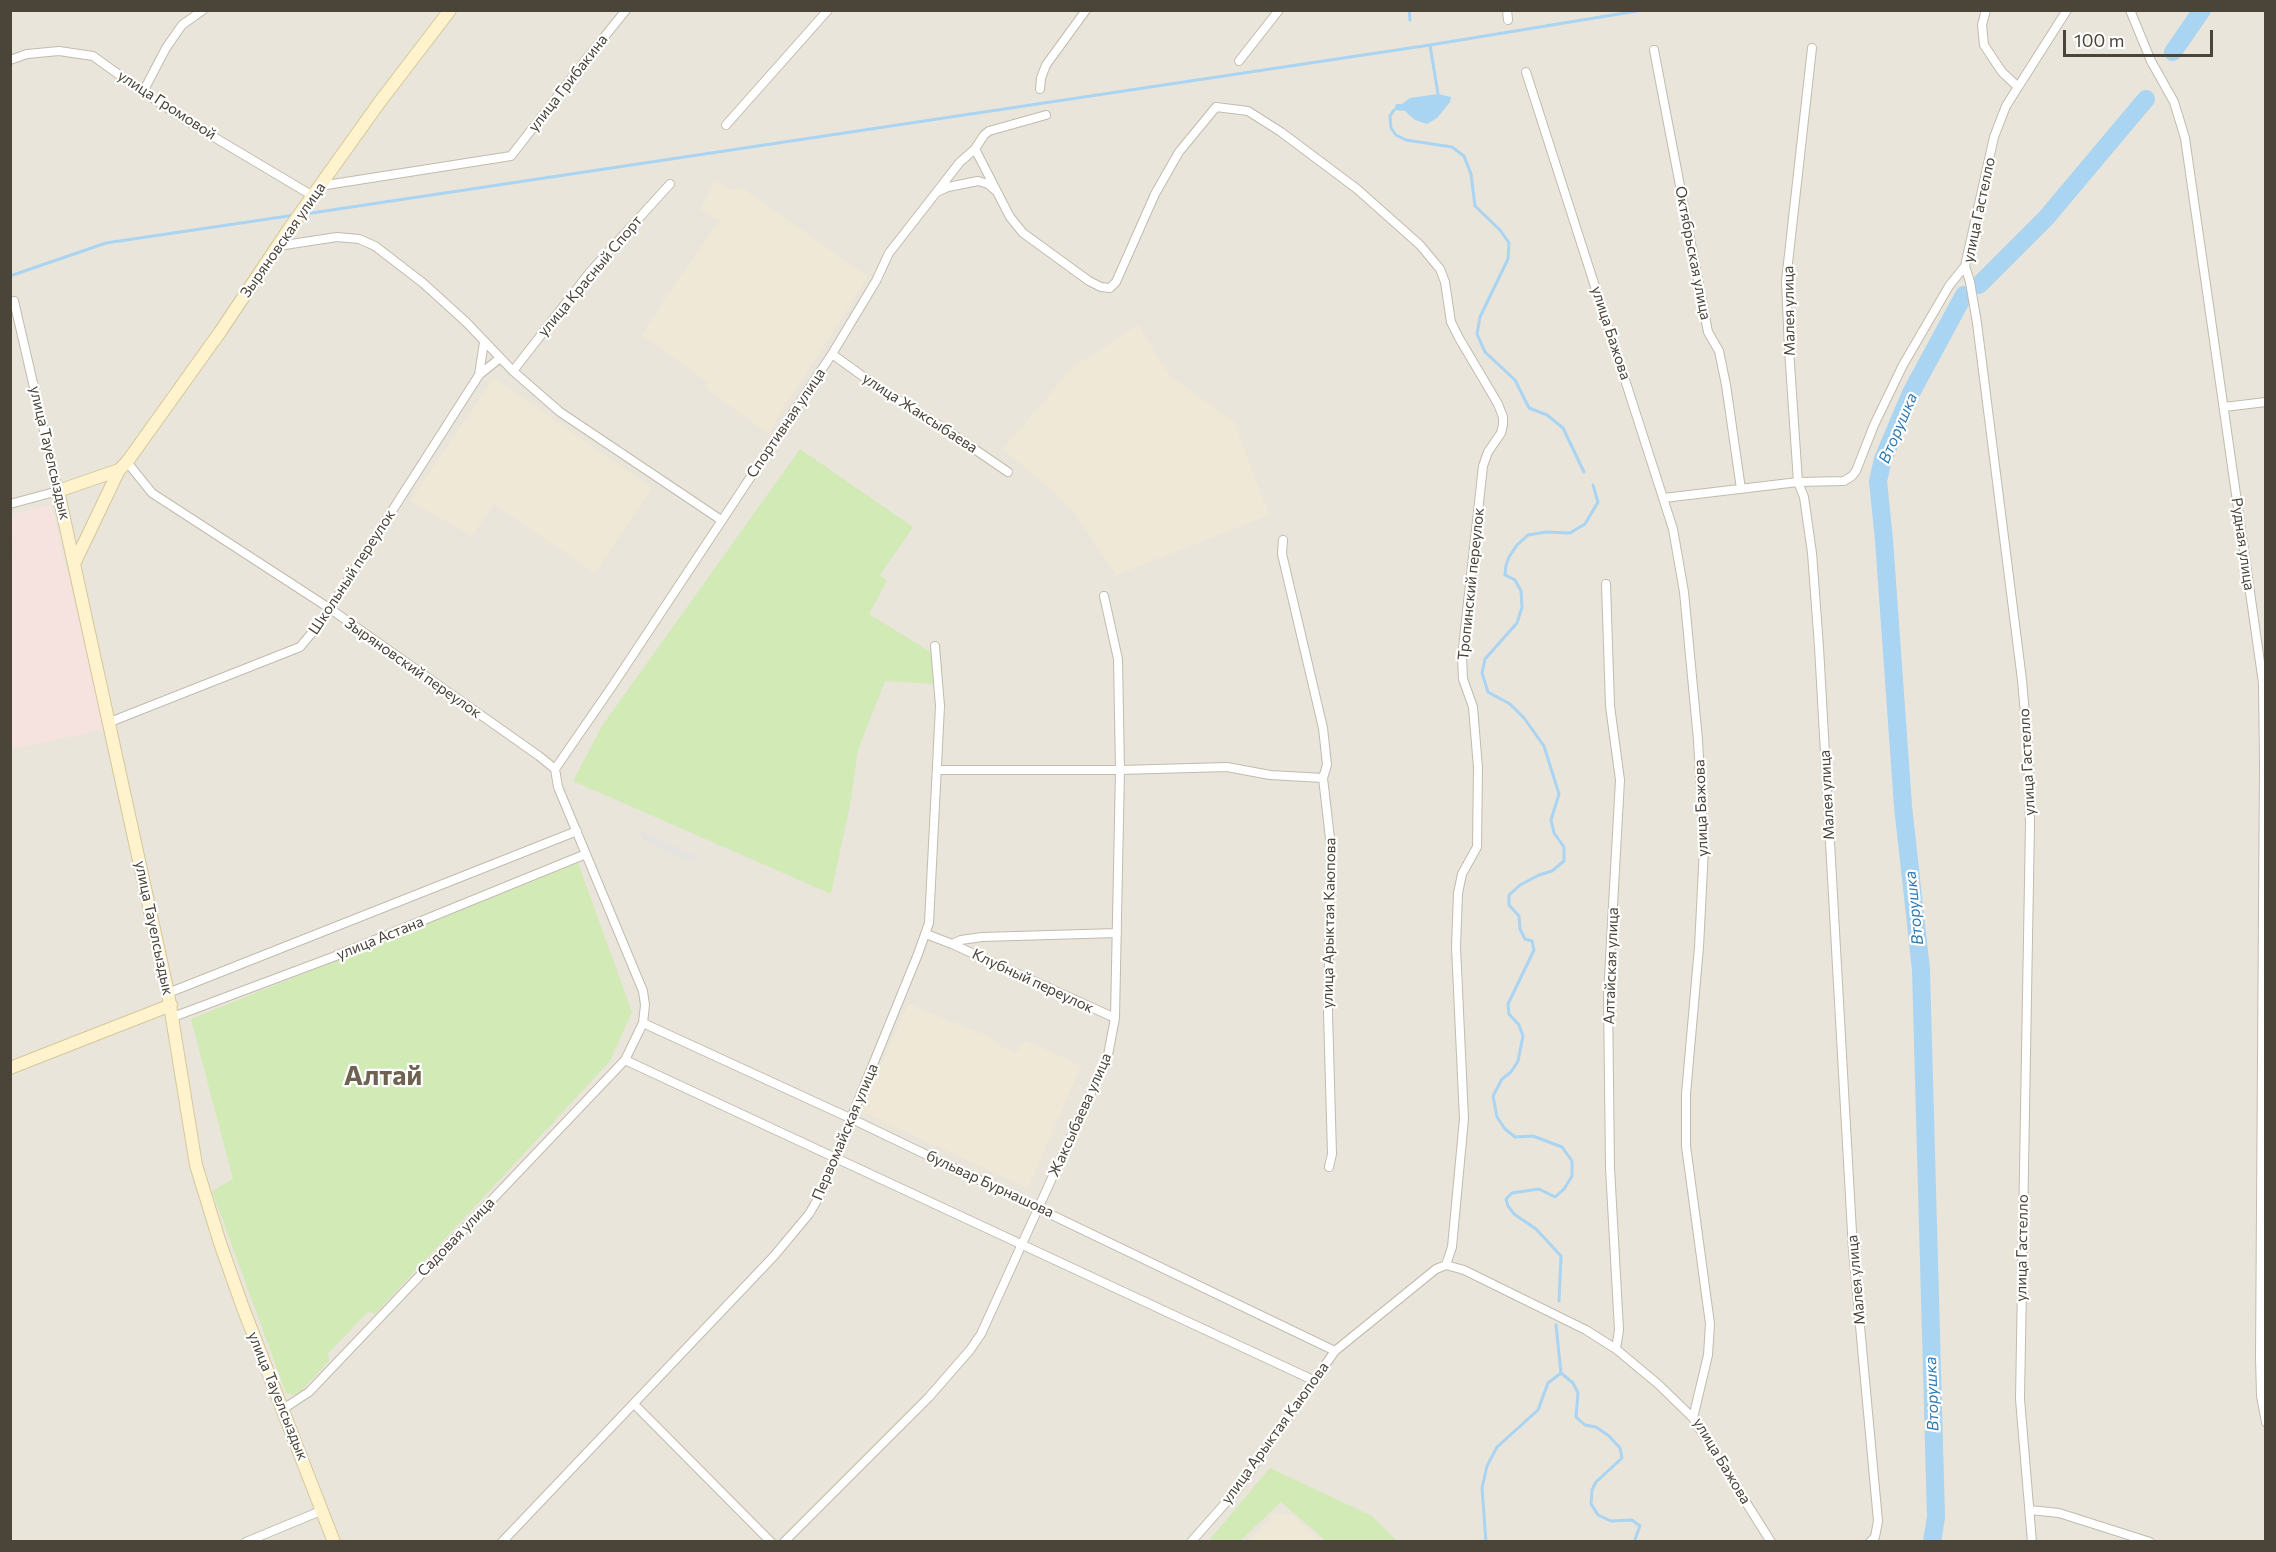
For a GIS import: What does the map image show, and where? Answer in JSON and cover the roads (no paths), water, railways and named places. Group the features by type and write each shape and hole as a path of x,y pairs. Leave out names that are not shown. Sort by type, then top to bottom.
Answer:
{"street":[{"path":"143,92 166,48 182,25 203,10"},
{"name":"Зыряновская улица","path":"75,562 123,466 220,332 316,191 450,10"},
{"name":"улица Грибакина","path":"316,191 511,156 627,10"},
{"path":"726,125 828,10"},
{"path":"1040,89 1046,65 1086,10"},
{"path":"1239,61 1280,10"},
{"path":"1507,10 1508,20"},
{"path":"1986,10 1982,25 1984,45 2002,72 2018,87"},
{"name":"улица Гастелло","path":"2032,1542 2020,1399 2030,822 2028,749 2022,681 1978,334 1970,282 1965,266 1994,137 2006,106 2067,10"},
{"name":"Рудная улица","path":"2130,10 2151,61 2174,102 2185,138 2263,683 2265,724 2263,1271 2260,1357 2265,1417"},
{"name":"Малея улица","path":"1812,48 1786,281 1798,482 1804,497 1812,553 1819,647 1853,1250 1878,1521 1875,1537 1870,1542"},
{"name":"Октябрьская улица","path":"1654,50 1708,332 1719,351 1726,385 1741,489"},
{"name":"улица Громовой","path":"10,60 27,54 59,51 93,56 197,127 316,191"},
{"name":"улица Бажова","path":"1527,72 1674,529 1684,592 1698,740 1704,848 1699,947 1686,1094 1686,1146 1710,1324 1708,1355 1693,1418 1769,1540"},
{"name":"Тропинский переулок","path":"995,190 1010,217 1023,233 1089,281 1101,287 1110,288 1116,282 1147,210 1173,163 1216,107 1248,111 1281,132 1357,189 1420,245 1440,269 1445,282 1451,322 1498,404 1503,417 1501,433 1488,452 1483,466 1462,657 1463,679 1473,706 1478,768 1477,847 1462,874 1458,893 1456,947 1464,1119 1452,1247 1446,1265"},
{"name":"Спортивная улица","path":"555,769 614,685 832,354 876,281 889,254 960,162 975,149 984,135 989,131 1046,115"},
{"path":"975,149 982,159 995,190"},
{"path":"938,192 948,187 978,181 988,184 995,190"},
{"name":"улица Красный Спорт","path":"513,371 590,272 670,184"},
{"path":"278,246 337,237 359,239 375,246 423,283 513,371 560,412 721,520"},
{"path":"1664,498 1798,482 1844,481 1852,476 1904,365 1948,286 1965,266"},
{"name":"улица Тауелсыздык","path":"14,301 75,562 171,1005 196,1165 239,1297 334,1542"},
{"path":"479,375 484,342"},
{"name":"улица Жаксыбаева","path":"832,354 879,388 1008,472"},
{"name":"Школьный переулок","path":"110,722 300,647 309,638 329,608 479,375 500,358"},
{"path":"2224,407 2265,402"},
{"path":"10,504 58,491 123,466"},
{"name":"Зыряновский переулок","path":"123,466 152,493 329,608 555,769"},
{"name":"улица Арыктая Каюпова","path":"1283,540 1282,554 1323,728 1327,765 1323,778 1331,847 1328,1013 1332,1154 1329,1167"},
{"name":"Алтайская улица","path":"1606,584 1610,706 1620,780 1608,995 1610,1168 1619,1330 1616,1349"},
{"name":"Жаксыбаева улица","path":"783,1542 929,1397 981,1334 1108,1055 1114,1018 1120,770 1119,659 1104,596"},
{"name":"Первомайская улица","path":"502,1542 774,1256 814,1205 852,1119 929,923 940,706 935,646"},
{"path":"937,770 1120,770 1227,767 1270,776 1323,778"},
{"path":"555,769 558,786 643,991 645,1005 643,1023"},
{"name":"улица Астана","path":"10,1068 171,1005 577,831"},
{"name":"улица Астана","path":"171,1005 333,957 586,854"},
{"name":"Клубный переулок","path":"952,944 961,940 982,937 1117,933"},
{"name":"Клубный переулок","path":"926,934 1114,1018"},
{"name":"Садовая улица","path":"283,1409 309,1392 625,1060 643,1023"},
{"name":"бульвар Бурнашова","path":"643,1023 1039,1207 1335,1351"},
{"path":"625,1060 1313,1380"},
{"path":"1446,1265 1464,1270 1559,1316 1616,1349 1658,1384 1693,1418"},
{"name":"улица Арыктая Каюпова","path":"1191,1542 1242,1483 1335,1351 1436,1269 1446,1265"},
{"path":"634,1404 771,1542"},
{"path":"246,1542 323,1510"},
{"path":"2030,1510 2059,1513 2150,1542"}],"water":[{"path":"1438,94 1451,97 1450,102 1437,118 1427,124 1415,120 1405,111 1394,110 1396,104 1402,104 1410,98"}],"waterway":[{"path":"1409,10 1410,20"},
{"path":"305,214 1430,45 1643,10"},
{"name":"Вторушка","path":"2173,52 2202,10"},
{"path":"1430,45 1438,94"},
{"name":"Вторушка","path":"1979,285 2046,218 2146,99"},
{"path":"1394,110 1390,116 1391,128 1396,135 1406,140 1452,147 1464,156 1471,174 1475,206 1500,230 1509,243 1508,259 1480,317 1477,334 1485,352 1515,380 1529,408 1547,415 1563,428 1584,472"},
{"path":"10,276 106,243 295,215"},
{"name":"Вторушка","path":"1932,1542 1936,1517 1921,970 1903,806 1878,481 1883,459 1911,393 1964,295"},
{"path":"1559,1301 1561,1256 1536,1229 1514,1214 1506,1199 1512,1193 1539,1189 1555,1197 1564,1189 1572,1176 1572,1161 1562,1147 1533,1136 1515,1137 1505,1129 1497,1117 1493,1096 1502,1079 1511,1072 1518,1061 1523,1036 1519,1025 1509,1014 1508,1004 1534,950 1532,941 1525,939 1520,929 1519,916 1509,905 1509,895 1520,885 1552,871 1564,861 1564,847 1554,833 1551,820 1559,794 1544,746 1524,718 1510,704 1488,692 1482,673 1485,659 1517,623 1522,607 1521,591 1515,580 1505,575 1509,557 1528,535 1546,532 1570,533 1585,524 1598,502 1593,485"},
{"path":"1556,1325 1561,1373 1573,1383 1578,1393 1576,1417 1585,1425 1596,1427 1609,1436 1620,1448 1622,1458 1596,1482 1592,1490 1591,1504 1598,1515 1611,1521 1632,1520 1640,1526 1634,1542"},
{"path":"1486,1542 1482,1488 1487,1466 1497,1447 1538,1410 1548,1383 1561,1373"}],"district":[{"name":"Алтай","path":"383,1076"}]}
